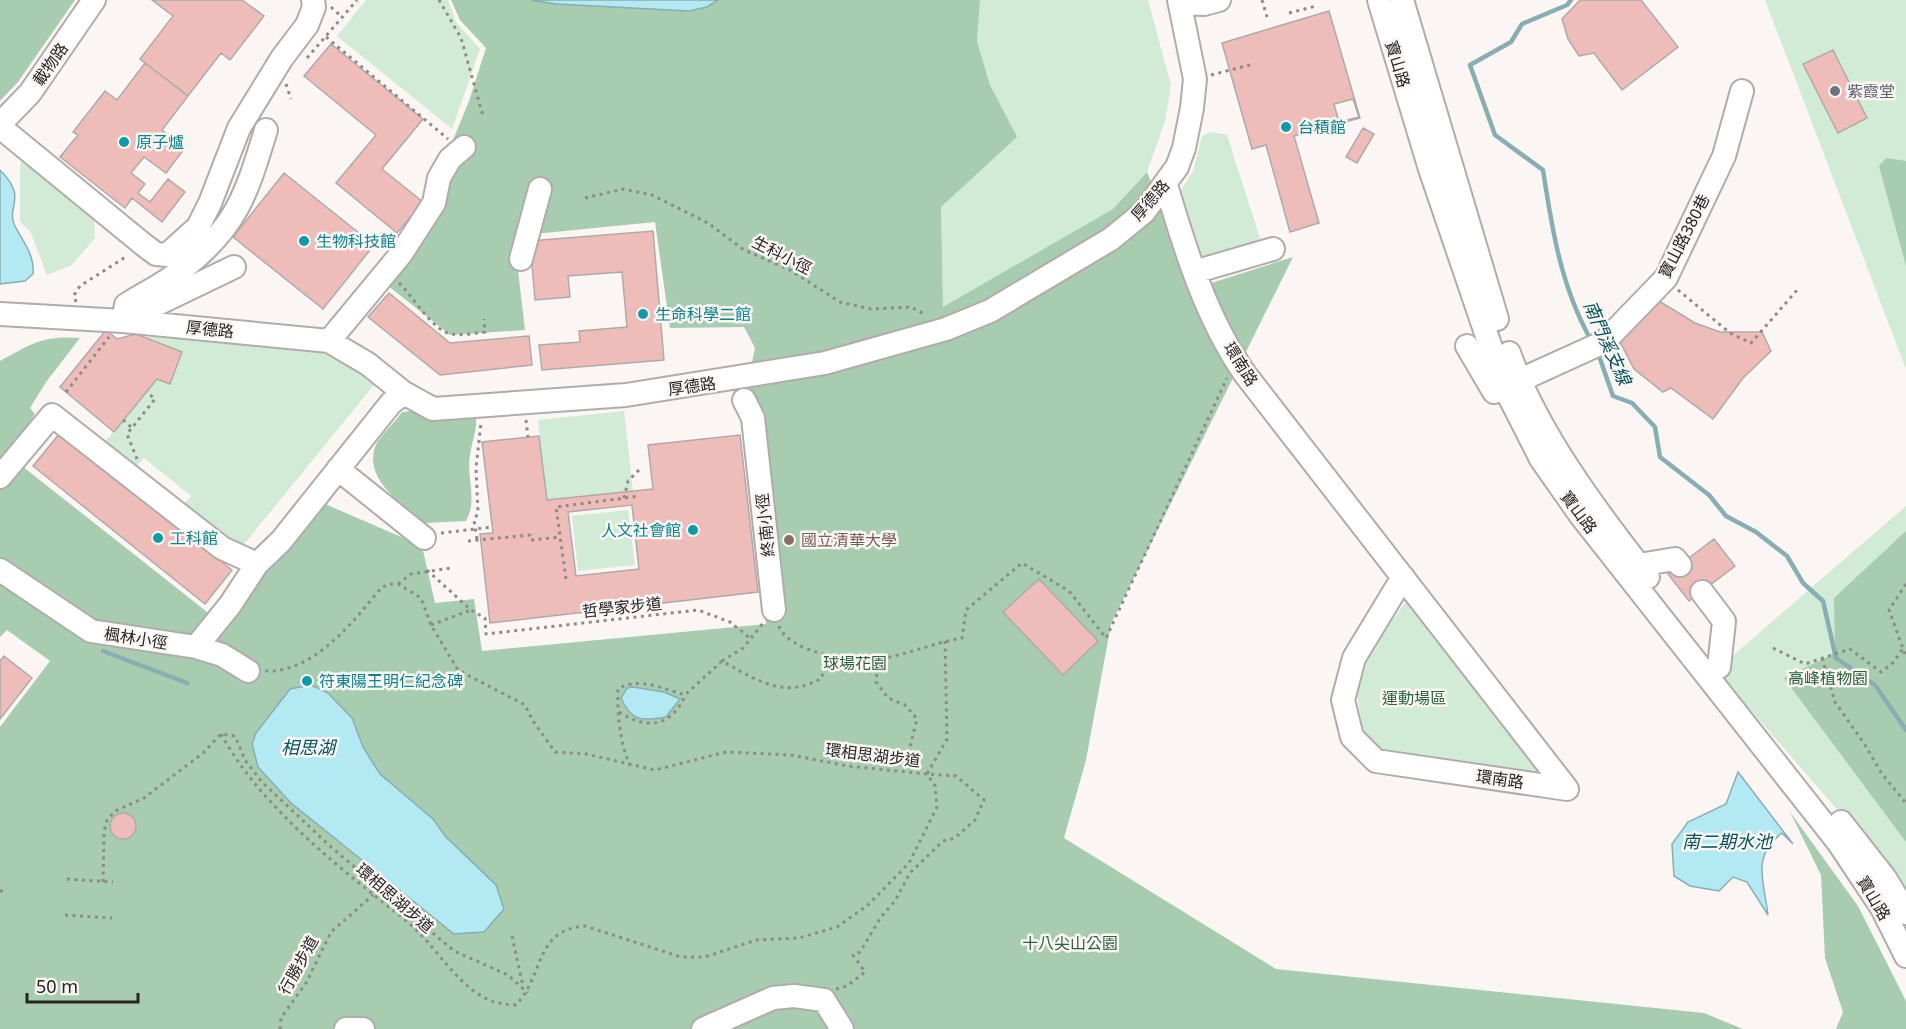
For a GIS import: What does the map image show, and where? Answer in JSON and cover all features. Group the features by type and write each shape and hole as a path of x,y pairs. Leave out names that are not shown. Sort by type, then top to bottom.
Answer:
{"street":[{"name":"載物路","path":"0,126 30,93 94,0"},
{"path":"0,126 144,245 156,254 167,255 198,226 210,203 238,129 282,58 307,25 314,7 313,0"},
{"name":"厚德路","path":"0,314 145,330 329,341 368,364 404,393 434,409 626,395 825,363 946,329 990,311 1112,239 1144,212 1166,184 1185,148 1195,79 1180,2 1204,4 1219,0"},
{"name":"寶山路","path":"1379,0 1430,169 1511,383 1548,469 1581,516 1838,842 1882,908 1906,956"},
{"name":"寶山路","path":"1401,0 1491,302 1511,383 1639,565 1885,878 1906,913"},
{"name":"寶山路380巷","path":"1511,383 1597,346 1666,278 1724,156 1742,91"},
{"path":"117,327 126,305 180,272 230,224 244,196 266,130"},
{"path":"329,341 386,272 434,203 439,178 450,159 463,148"},
{"name":"環南路","path":"1166,184 1194,272 1235,360 1496,697 1567,789 1376,761 1352,737 1343,700 1354,658 1403,577"},
{"path":"521,259 528,224 540,189"},
{"path":"1194,272 1273,249"},
{"path":"117,327 234,267"},
{"path":"1467,346 1494,392 1511,383"},
{"path":"196,647 230,605 257,564 281,541 391,403 404,393"},
{"name":"終南小徑","path":"744,400 751,410 774,610"},
{"path":"0,477 52,415 222,548 257,564"},
{"path":"338,469 424,537"},
{"path":"1639,565 1675,559 1680,565"},
{"name":"楓林小徑","path":"0,570 91,631 196,647 222,655 248,671"},
{"path":"1702,592 1724,621 1719,667"},
{"path":"703,1029 773,998 794,996 824,1000 842,1029"},
{"path":"345,1029 363,1029"}],"path":[{"path":"302,64 357,0"},
{"path":"439,0 461,38 483,116"},
{"path":"1262,0 1267,18"},
{"path":"1289,13 1317,6"},
{"path":"326,37 463,148"},
{"path":"1209,76 1250,65"},
{"path":"291,99 286,84 292,77"},
{"name":"生科小徑","path":"585,198 623,189 652,195 708,223 744,250 790,270 840,302 871,309 911,307 929,316"},
{"path":"78,309 74,295 80,286 144,245"},
{"path":"386,272 414,296 435,326 451,334 485,332 484,319"},
{"path":"1666,278 1730,333 1750,343 1798,289"},
{"path":"66,392 117,327"},
{"path":"774,610 780,630 795,645 825,654 878,659 962,638 966,610 1022,563 1069,591 1106,638 1235,360"},
{"path":"139,463 127,434 156,399 147,392"},
{"path":"526,418 528,437"},
{"path":"123,420 132,428"},
{"path":"477,539 478,441 482,433 481,424"},
{"path":"624,498 628,481 639,470"},
{"path":"566,579 556,507 640,496"},
{"path":"424,537 492,527"},
{"path":"468,541 530,535 531,540 560,537"},
{"path":"248,671 288,669 343,634 381,588 389,584 398,584 411,574 451,568"},
{"path":"427,570 471,610 431,625"},
{"name":"環相思湖步道","path":"221,734 237,762 259,789 301,832 414,928 460,981 485,998 500,1004 516,1005 528,993 545,951 556,933 571,927 585,926 681,957 705,957 756,940 799,938 837,927 868,905 909,863 938,807 935,786 927,774 848,766 791,755 726,752 655,770 586,754 555,752 533,721 525,705 458,670 431,625 421,598 398,584"},
{"path":"1906,584 1889,610 1906,657"},
{"name":"哲學家步道","path":"471,610 485,618 486,634 698,610 730,622 751,639"},
{"path":"619,712 644,724 669,719 678,711 685,696 722,661 743,648 774,610"},
{"path":"843,985 847,986 865,972 853,955 860,952 881,917 896,901 910,873 943,841 955,838 975,820 984,800 956,776 927,774 947,739 945,641"},
{"path":"1773,648 1784,656 1805,664 1850,649 1881,672 1894,662 1903,648"},
{"path":"722,661 761,682 789,690 810,685 822,678 825,654"},
{"path":"1821,658 1835,702 1882,774 1906,803"},
{"path":"878,659 876,682 888,698 905,705 917,719 910,747 910,772"},
{"path":"630,766 621,743 618,689 627,684 649,684 685,696"},
{"path":"103,882 104,832 107,820 115,811 144,798 203,753 221,734 235,736 245,760 261,781 333,848 454,951 508,975 528,993"},
{"path":"67,879 112,882"},
{"name":"行勝步道","path":"280,1029 281,1018 306,983 331,932 373,895"},
{"path":"65,915 112,918"},
{"path":"512,936 524,988"}],"green space":[{"path":"0,0 75,0 18,82 0,101"},
{"path":"366,0 448,0 456,22 480,49 452,129 337,36"},
{"path":"451,0 980,0 977,41 990,85 1017,137 941,207 943,307 1113,209 1147,172 1176,243 1208,284 1293,257 1111,624 1086,760 1064,838 1276,969 1704,1013 1743,1029 0,1029 0,727 50,661 7,630 0,637 0,361 20,350 47,339 80,338 46,382 30,408 35,414 8,455 211,615 325,504 422,546 435,603 474,599 482,651 766,624 745,395 755,348 744,327 670,328 655,222 514,236 525,330 450,335 372,273 428,201 469,101 486,48 460,20"},
{"path":"980,0 1148,0 1171,85 1165,121 1147,172 1113,209 943,308 941,207 1016,137 990,85 977,41"},
{"path":"1765,0 1906,0 1906,369"},
{"path":"1212,132 1227,135 1260,238 1254,246 1206,262 1198,257 1179,193 1193,171 1202,136"},
{"path":"1886,158 1906,161 1906,266 1879,166"},
{"path":"24,159 94,216 95,238 72,265 47,275 31,233 20,221 20,164"},
{"path":"144,337 329,341 382,375 241,548 177,513 191,496 144,458 129,475 98,450 157,379 170,384 182,352"},
{"path":"411,411 421,415 476,417 469,464 471,505 466,521 425,523 395,498 378,478 373,454 378,441 402,412"},
{"path":"624,411 633,491 547,500 538,420"},
{"name":"高峰植物園","path":"1906,506 1906,889 1716,670"},
{"path":"628,510 635,565 578,571 572,516"},
{"path":"1906,531 1906,842 1784,678 1835,653 1834,598"},
{"name":"運動場區","path":"1407,600 1547,777 1384,751 1364,734 1356,691 1373,646"},
{"path":"1790,812 1858,906 1906,1001 1906,1029 1836,1029 1843,1012 1825,958 1821,875"}],"water":[{"path":"531,0 718,0 707,7 689,11 556,4"},
{"path":"0,170 13,188 15,201 13,219 30,255 33,274 25,281 0,284"},
{"name":"相思湖","path":"311,685 328,693 352,718 363,747 380,774 433,819 446,837 496,885 504,909 484,932 454,934 291,803 258,767 252,744 256,733 290,689"},
{"path":"627,688 664,692 680,699 666,717 639,718 629,712 621,698"},
{"name":"南二期水池","path":"1738,772 1793,844 1782,833 1766,851 1762,880 1768,915 1747,882 1733,877 1719,891 1690,886 1674,876 1672,844 1688,822 1726,804"}],"building":[{"path":"152,0 242,0 264,16 230,60 221,53 188,96 140,59 173,16"},
{"path":"1580,0 1641,0 1678,47 1622,90 1594,53 1579,56 1568,39 1562,19"},
{"name":"台積館","path":"1329,11 1360,118 1294,136 1319,223 1290,232 1266,145 1252,149 1222,43"},
{"path":"331,44 423,119 382,169 423,202 397,233 336,183 376,135 304,76"},
{"name":"紫霞堂","path":"1833,50 1867,118 1838,133 1803,64"},
{"name":"原子爐","path":"145,63 188,96 162,130 185,148 166,173 144,157 131,173 145,184 138,193 150,202 168,179 185,192 162,222 132,198 125,208 60,157 78,135 73,132 105,91 117,100"},
{"path":"1353,99 1359,117 1339,122 1334,104"},
{"path":"1363,128 1374,134 1357,163 1346,157"},
{"name":"生物科技館","path":"284,173 374,245 323,309 233,237"},
{"name":"生命科學二館","path":"653,231 664,360 542,370 539,345 580,342 579,331 627,327 622,272 568,276 570,297 535,300 530,241"},
{"path":"389,293 450,343 529,336 532,365 440,375 368,317"},
{"path":"1649,295 1695,323 1720,332 1762,332 1771,351 1743,378 1713,419 1671,388 1663,392 1634,369 1618,338"},
{"path":"106,330 117,339 136,334 182,352 170,384 157,379 114,432 60,387"},
{"name":"工科館","path":"60,433 232,570 205,604 33,466"},
{"name":"人文社會館","path":"740,435 758,592 490,623 480,534 493,533 482,442 539,436 547,500 653,489 648,445","holes":["632,505 639,569 576,576 568,512"]},
{"path":"1714,539 1735,566 1689,601 1668,574"},
{"path":"1039,579 1098,641 1063,675 1003,612"},
{"path":"4,656 32,678 0,719 0,661"},
{"path":"123,813 132,817 136,826 132,835 123,839 114,835 110,826 114,817"}],"waterway":[{"name":"南門溪支線","path":"1571,0 1567,5 1522,24 1511,42 1470,65 1495,135 1543,170 1559,257 1572,299 1591,340"},
{"name":"南門溪支線","path":"1598,353 1613,396 1632,403 1655,427 1660,457 1709,495 1726,516 1756,532 1787,556 1803,583 1823,601 1836,658 1875,685 1906,730"},
{"path":"103,651 187,683"}],"place":[{"name":"紫霞堂","path":"1835,91"},
{"name":"台積館","path":"1286,127"},
{"name":"原子爐","path":"124,142"},
{"name":"生物科技館","path":"304,241"},
{"name":"生命科學二館","path":"643,314"},
{"name":"人文社會館","path":"693,530"},
{"name":"工科館","path":"158,538"},
{"name":"國立清華大學","path":"789,540"},
{"name":"符東陽王明仁紀念碑","path":"307,681"}],"park label":[{"name":"球場花園","path":"855,663"},
{"name":"十八尖山公園","path":"1070,943"}]}
